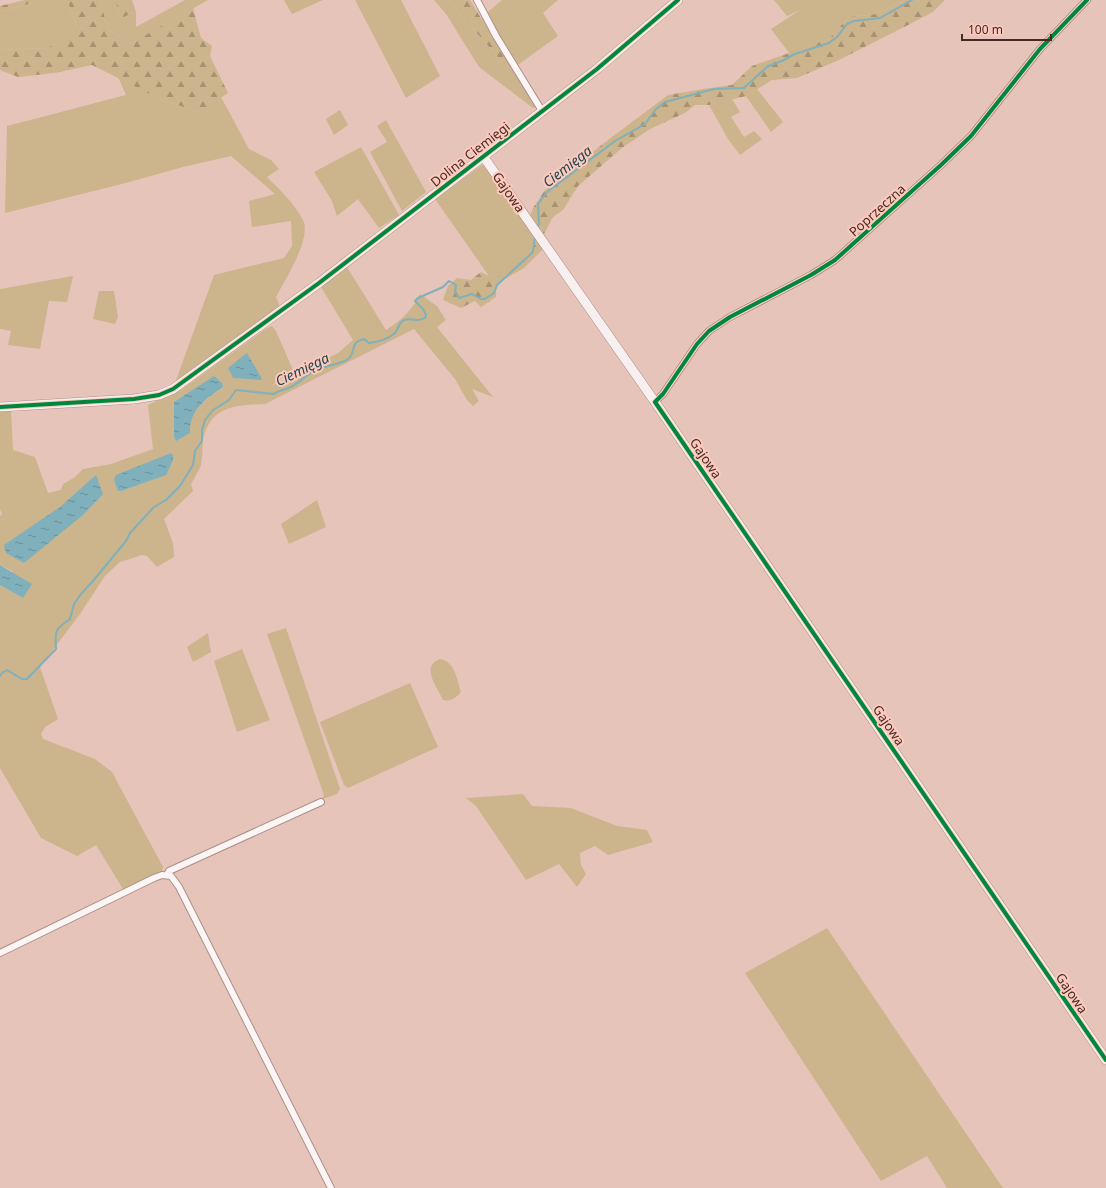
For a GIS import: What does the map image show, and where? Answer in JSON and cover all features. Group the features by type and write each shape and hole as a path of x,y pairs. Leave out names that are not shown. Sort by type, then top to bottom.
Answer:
{"street":[{"path":"477,0 496,36 542,111"},
{"name":"Dolina Ciemięgi","path":"0,407 134,399 159,395 186,380 270,319 542,111 606,61 678,0"},
{"name":"Poprzeczna","path":"655,402 663,394 697,344 709,331 730,317 811,275 835,260 941,165 971,136 1040,49 1087,0"},
{"name":"Gajowa","path":"483,156 655,402 1106,1060"},
{"path":"167,875 169,870 321,802"},
{"path":"0,953 154,878 167,875 174,879 331,1188"}],"green space":[{"path":"25,0 43,0 0,12 0,6"},
{"path":"43,0 67,0 77,26 57,44 46,48 0,50 0,12"},
{"path":"67,0 100,0 108,29 130,44 193,8 201,38 212,46 210,56 228,93 199,112 162,100 92,65 55,73 18,77 0,70 0,50 46,48 57,44 77,26"},
{"path":"100,0 115,0 121,18 136,12 136,27 185,0 208,0 130,44 108,29"},
{"path":"115,0 132,0 136,12 121,18"},
{"path":"284,0 323,0 292,14"},
{"path":"355,0 401,0 440,76 406,98"},
{"path":"434,0 448,0 502,62 504,56 481,18 502,0 558,0 543,13 558,36 515,67 542,103 533,108 479,67 446,14"},
{"path":"448,0 470,0 504,56 503,63"},
{"path":"774,0 905,0 876,14 849,17 829,39 790,54 771,29 800,10 787,16"},
{"path":"905,0 945,0 933,12 839,60 797,78 772,80 746,96 709,105 695,105 685,113 650,129 622,148 578,186 563,210 553,217 544,234 530,216 533,208 545,190 668,95 732,85 752,66 829,39 849,17 876,14"},
{"path":"118,77 162,100 199,112 221,97 249,149 271,160 279,169 267,177 295,208 303,220 305,228 301,248 276,297 280,307 175,383 214,275 284,258 292,246 291,221 252,227 249,201 275,194 231,156 5,213 7,126 126,95"},
{"path":"757,89 783,122 771,132 746,96"},
{"path":"732,99 740,112 731,117 744,137 754,131 762,139 740,155 728,139 709,105"},
{"path":"340,110 348,125 334,135 326,119"},
{"path":"386,120 426,192 402,211 370,152 387,142 377,126"},
{"path":"361,147 399,215 379,228 358,199 337,216 332,201 314,172"},
{"path":"482,165 487,166 534,236 533,252 504,277 489,276 435,199"},
{"path":"535,236 544,248 524,268 496,284 496,297 481,307 475,301 461,308 443,300 448,286 457,278 471,280 481,272 489,276 504,277 533,252"},
{"path":"347,267 386,330 406,314 414,305 420,294 437,306 446,320 437,327 493,397 472,389 479,401 473,406 467,400 455,379 414,329 265,404 234,407 218,414 212,420 206,429 203,440 201,465 191,484 193,491 164,519 173,543 174,557 157,567 147,556 142,555 120,562 105,576 80,614 40,667 58,719 45,727 41,734 43,739 95,759 112,772 163,867 162,871 123,889 96,845 77,856 41,838 0,768 0,585 23,598 12,571 0,565 0,516 2,514 0,509 0,412 11,411 13,450 35,457 48,493 61,490 63,484 75,477 83,469 111,464 153,449 148,405 182,389 267,328 272,326 276,331 293,370 271,386 338,353 353,340 321,287","holes":["223,387 205,401 195,412 192,418 189,433 176,440 174,437 174,402 190,392"]},
{"path":"73,276 67,302 49,301 40,349 8,345 11,331 0,329 0,289"},
{"path":"99,291 114,291 118,317 115,324 93,319"},
{"path":"317,500 326,527 289,544 281,524"},
{"path":"286,628 340,789 337,794 322,799 324,795 267,634"},
{"path":"208,633 211,652 193,662 187,647"},
{"path":"242,649 270,720 237,732 214,661"},
{"path":"440,659 452,667 457,677 461,692 451,700 443,700 432,677 431,667 434,662"},
{"path":"410,683 438,747 348,788 344,785 320,722"},
{"path":"523,794 532,806 571,808 617,826 647,830 653,842 608,855 595,846 580,853 581,865 586,874 577,887 559,864 526,880 476,806 466,798"},
{"path":"827,928 1003,1188 947,1188 927,1156 881,1181 745,973"}],"water":[{"path":"247,353 262,380 233,378 228,368"},
{"path":"214,376 222,383 223,387 200,406 192,418 190,433 176,441 174,437 174,402"},
{"path":"171,453 173,455 173,460 166,475 118,491 114,480 116,475"},
{"path":"96,475 103,494 83,515 24,563 6,553 4,545 60,507"},
{"path":"0,565 32,584 23,598 0,585"}],"waterway":[{"name":"Ciemięga","path":"537,229 539,223 538,204 547,192 615,141 645,124 656,109 665,102 714,89 744,88 768,66 795,54 829,43 837,37 847,24 854,21 880,18 912,0"},
{"name":"Ciemięga","path":"0,676 7,670 22,679 27,679 56,649 57,631 70,619 74,604 126,541 130,533 154,507 166,500 180,486 193,465 195,451 202,441 202,430 205,420 213,410 229,400 236,390 274,394 292,387 314,371 345,361 351,356 356,342 359,340 364,339 369,343 383,340 395,333 404,320 419,320 425,318 426,315 423,309 415,301 418,298 443,287 449,281 456,285 455,292 459,298 472,294 481,299 485,299 494,293 497,285 533,252 535,235"}],"cycle path":[{"path":"0,407 134,399 159,395 173,389 319,283 597,69 678,0"},
{"path":"1087,0 1040,49 971,136 941,165 835,260 811,275 730,317 709,331 697,344 663,394 655,402 1106,1060"}]}
